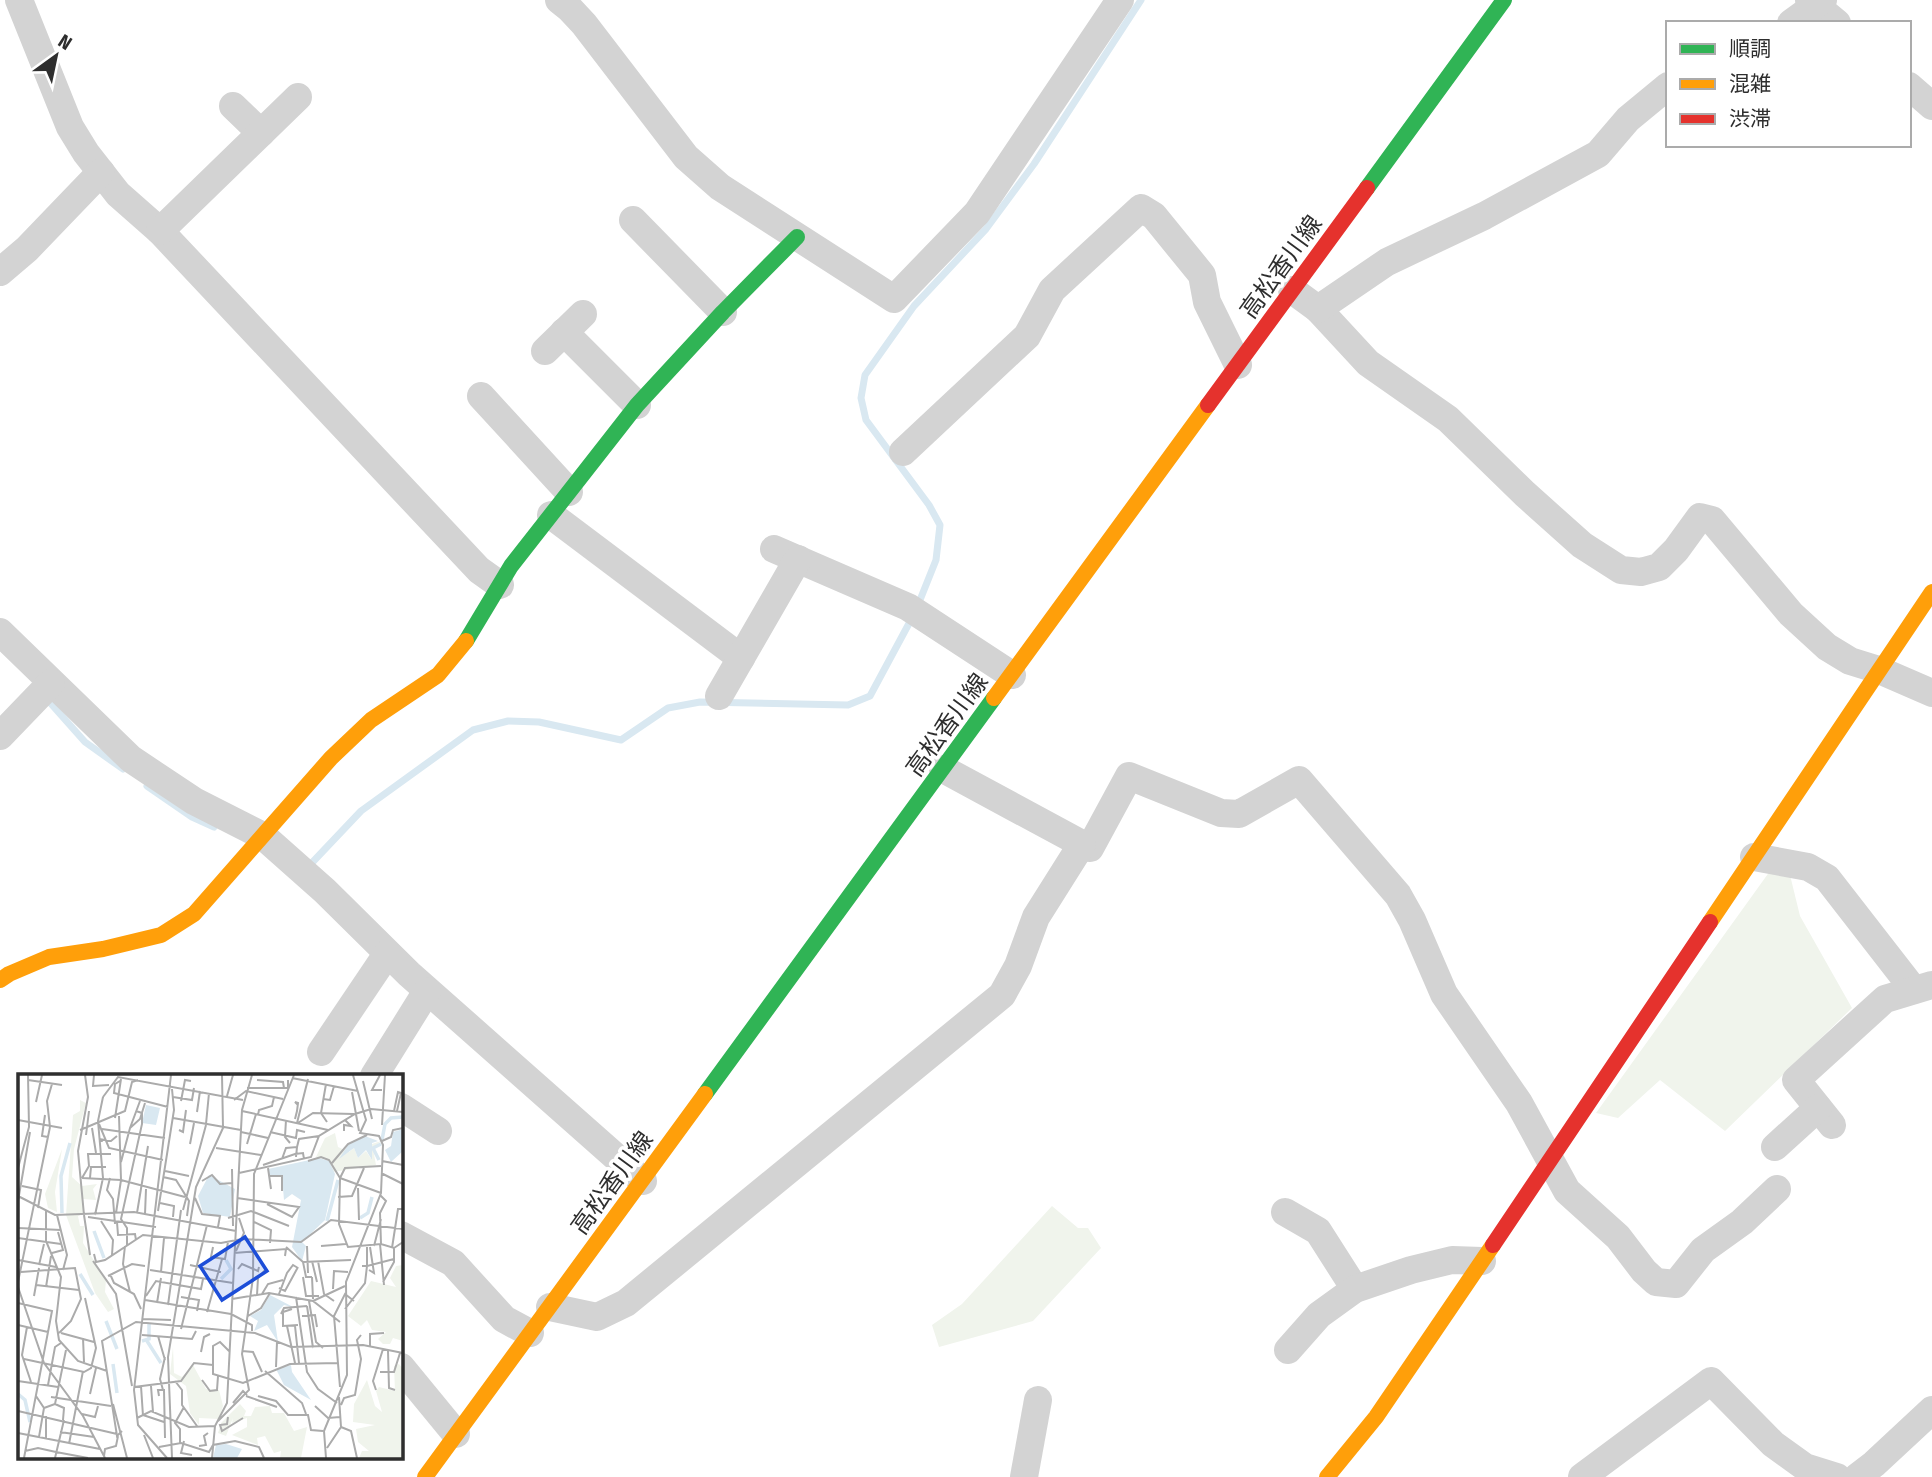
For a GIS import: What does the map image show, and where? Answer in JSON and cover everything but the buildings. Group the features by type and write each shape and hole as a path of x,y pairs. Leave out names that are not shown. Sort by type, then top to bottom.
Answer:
{"street":[{"path":"19,0 70,127 118,194 160,231 479,570 500,584"},
{"path":"558,0 584,24 686,157 720,187 894,299 977,213 1120,0"},
{"name":"高松香川線","path":"425,1477 1504,0"},
{"path":"1795,21 1821,7"},
{"path":"1318,309 1387,262 1484,216 1598,153 1628,119 1666,88"},
{"path":"1911,88 1932,106"},
{"path":"160,231 298,97"},
{"path":"233,106 261,133"},
{"path":"0,272 27,249 101,172"},
{"path":"903,452 1027,336 1052,290 1141,208 1154,216 1202,275 1207,302 1238,365"},
{"path":"633,220 723,312"},
{"path":"0,980 49,957 103,949 160,935 194,914 331,758 371,720 438,675 465,643 511,566 637,405 797,237"},
{"path":"1292,290 1318,309 1368,363 1448,419 1582,545 1621,570 1642,572 1659,567 1676,550 1700,517 1712,520 1791,614 1827,647 1850,661 1879,670 1932,693"},
{"path":"564,332 637,405"},
{"path":"481,396 569,492"},
{"path":"551,515 741,658"},
{"path":"719,696 741,658 786,554 908,607 1012,675"},
{"path":"1327,1477 1376,1417 1932,592"},
{"path":"0,632 45,690 131,759 325,891 387,954 643,1181"},
{"path":"0,736 45,690"},
{"path":"943,769 1090,848 1129,776 1221,813 1239,814 1299,780 1398,895 1412,920 1444,994 1519,1102 1567,1191 1618,1237 1656,1282 1676,1283 1703,1250 1742,1222 1777,1189"},
{"path":"550,1307 597,1317 626,1303 1002,995 1018,966 1036,917 1082,844"},
{"path":"1754,857 1808,867 1827,878 1923,988 1885,999 1797,1080 1825,1117 1775,1147"},
{"path":"321,1052 387,954"},
{"path":"375,1074 428,991"},
{"path":"402,1108 438,1131"},
{"path":"1285,1212 1318,1231 1355,1289"},
{"path":"402,1237 453,1263 504,1319 530,1333"},
{"path":"1288,1350 1318,1315 1355,1289 1411,1269 1452,1260 1482,1261"},
{"path":"402,1368 456,1434"},
{"path":"1582,1477 1711,1381 1773,1444 1805,1467 1838,1477"},
{"path":"1024,1477 1038,1400"},
{"path":"1857,1477 1932,1410"}],"shaded area":[{"path":"1770,871 1790,875 1800,916 1852,1008 1725,1131 1660,1080 1618,1118 1596,1113"},
{"path":"1052,1206 1078,1228 1088,1228 1101,1248 1033,1321 939,1347 932,1325 962,1304"}],"waterway":[{"path":"918,605 936,560 940,525 929,505 866,420 861,398 865,375 914,306 986,229 1034,164 1141,0"},
{"path":"307,868 361,811 473,730 508,721 539,722 621,740 668,708 700,702 848,705 870,696 913,616"},
{"path":"45,697 85,742 123,769"},
{"path":"147,786 192,817 214,827"}],"traffic: fast":[{"path":"1367,188 1504,0"},
{"path":"466,641 511,566 637,405 797,237"},
{"path":"705,1094 994,698"}],"traffic: slow":[{"path":"994,698 1208,405"},
{"path":"1710,922 1932,592"},
{"path":"0,980 49,957 103,949 161,935 194,914 331,758 371,720 438,675 466,641"},
{"path":"425,1477 705,1094"},
{"path":"1327,1477 1376,1417 1493,1245"}],"traffic: jam":[{"path":"1208,405 1367,188"},
{"path":"1493,1245 1710,922"}]}
